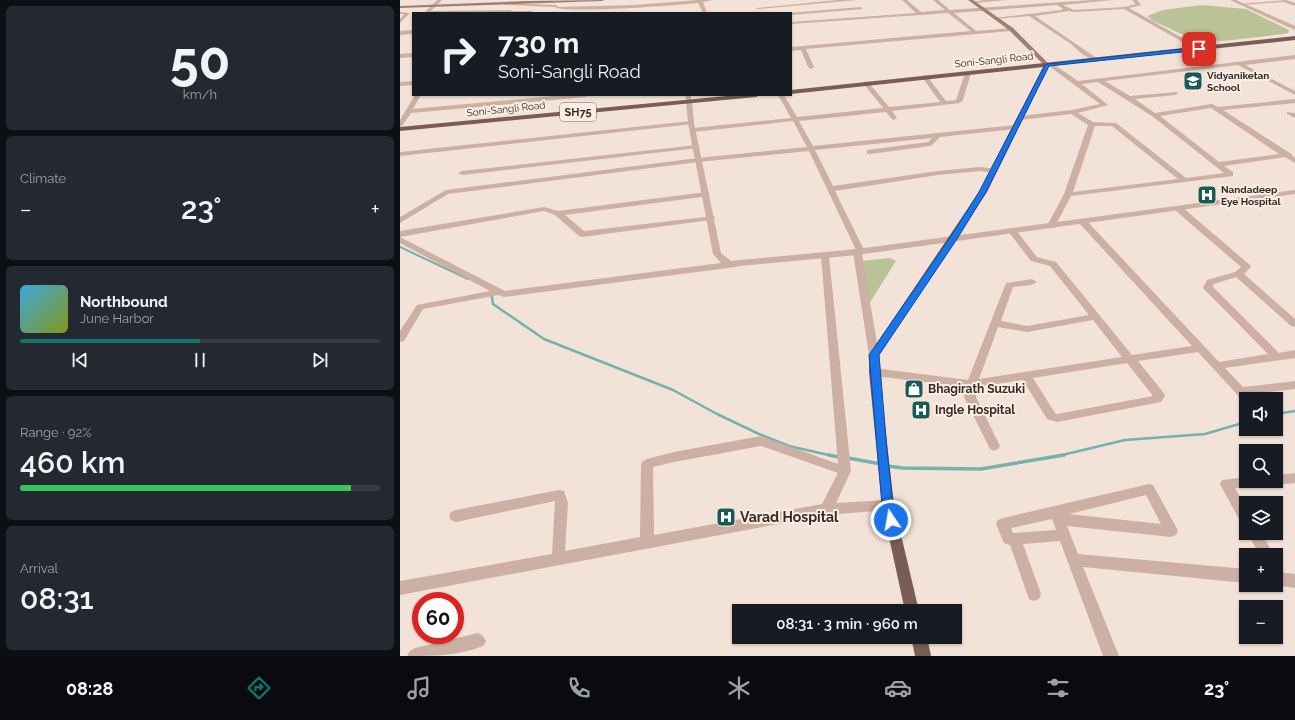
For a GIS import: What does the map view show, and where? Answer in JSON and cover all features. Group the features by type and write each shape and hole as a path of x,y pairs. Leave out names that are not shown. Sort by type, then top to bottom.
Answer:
{"main road":[{"path":"549,4 602,0"},
{"path":"910,604 888,505 881,450 874,372 874,355 983,192 1015,126 1049,65 1012,29 972,1"},
{"path":"400,7 506,4"},
{"name":"Soni-Sangli Road","path":"792,92 1295,38"},
{"name":"Soni-Sangli Road","path":"400,130 689,98 734,96"},
{"path":"920,644 923,656"}],"street":[{"path":"427,12 440,0"},
{"path":"594,12 711,0"},
{"path":"758,0 755,0 760,10 854,0 870,17"},
{"path":"904,0 919,14"},
{"path":"936,0 976,32"},
{"path":"972,1 1005,0"},
{"path":"996,18 1067,11 1050,0"},
{"path":"792,24 1111,0"},
{"path":"1057,4 1073,11 1126,8 1139,4 1134,0"},
{"path":"1232,0 1295,28"},
{"path":"1242,4 1283,0 1295,5"},
{"path":"700,1 705,12"},
{"path":"531,12 533,2"},
{"path":"506,4 533,2 549,4 558,8 607,11"},
{"path":"607,11 611,2"},
{"path":"549,4 611,2 675,3"},
{"path":"545,12 549,4"},
{"path":"792,14 861,8"},
{"path":"1126,8 1199,49"},
{"path":"427,12 510,10 511,12"},
{"path":"400,13 408,12 400,22"},
{"path":"1031,15 1096,60"},
{"path":"792,49 1012,29"},
{"path":"400,32 412,31"},
{"path":"803,48 811,67"},
{"path":"400,56 412,55"},
{"path":"1077,83 1295,57"},
{"path":"1238,63 1295,93"},
{"path":"1020,118 1072,112 1105,105 1077,83 1049,65"},
{"path":"400,154 796,119 958,102 960,100 968,73"},
{"path":"925,77 944,103"},
{"path":"1068,194 1230,174 1154,115 1098,80"},
{"path":"400,84 412,83"},
{"path":"866,83 894,118"},
{"path":"1129,98 1175,93"},
{"path":"400,125 417,96"},
{"path":"408,111 575,96"},
{"path":"782,96 796,119 811,148 859,252 874,355"},
{"path":"689,98 692,127 717,254 724,262 736,264"},
{"path":"1217,109 1295,101"},
{"path":"1154,115 1212,106 1295,161"},
{"path":"1072,112 1092,124 1114,124 1184,180"},
{"path":"1295,112 1289,113 1295,116"},
{"path":"1051,226 1068,194 1092,124"},
{"path":"400,221 446,192 698,160 1015,126"},
{"path":"870,152 930,144 938,135"},
{"path":"462,173 696,147"},
{"path":"1219,164 1287,155"},
{"path":"831,189 938,173 980,169 993,171"},
{"path":"400,240 504,294 736,264 859,252 1295,192"},
{"path":"400,234 544,209 558,213 706,194"},
{"path":"1179,209 1246,267 1238,274 1210,282 1208,288 1277,357"},
{"path":"558,213 582,234 711,218"},
{"path":"1083,222 1241,392"},
{"path":"1012,231 1034,259 1053,264 1159,395 1157,399 1057,418 1051,416 1026,375"},
{"path":"825,256 845,471 826,509"},
{"path":"1238,274 1295,324"},
{"path":"994,446 970,397 972,384 1009,285 1032,282"},
{"path":"400,339 420,308 499,292"},
{"path":"995,323 1027,329 1095,317"},
{"path":"874,372 972,384 1200,348"},
{"path":"1217,366 1295,354"},
{"path":"1259,392 1295,385"},
{"path":"647,542 647,464 674,457 761,441 845,471"},
{"path":"1283,479 1295,478"},
{"path":"1239,483 1226,484 1239,507"},
{"path":"1057,515 1171,531 1148,489 1057,515 1003,524 1009,539 1064,535"},
{"path":"456,516 559,495 562,503 558,559"},
{"path":"400,588 826,509 888,505"},
{"path":"1057,515 1111,656"},
{"path":"1015,539 1034,594"},
{"path":"1073,560 1239,575"},
{"path":"415,656 478,641"}],"green space":[{"path":"1202,5 1246,9 1289,30 1288,33 1284,34 1223,41 1200,40 1188,37 1153,21 1147,16 1163,10"},
{"path":"890,258 896,261 867,307 862,261"}],"waterway":[{"path":"400,247 468,279"},
{"path":"492,297 493,304 544,339 673,390 717,414 759,434 789,446 833,456"},
{"path":"1283,413 1295,411"},
{"path":"1058,456 1125,440 1205,434 1239,424"},
{"path":"829,455 839,457"},
{"path":"887,466 903,468 981,469 1064,455"},
{"path":"848,458 881,464"}],"place":[{"name":"Vidyaniketan School","path":"1193,81"},
{"name":"Nandadeep Eye Hospital","path":"1207,195"},
{"name":"Bhagirath Suzuki","path":"914,389"},
{"name":"Ingle Hospital","path":"921,410"},
{"name":"Varad Hospital","path":"726,517"}],"route":[{"path":"891,520 881,450 874,372 874,355 983,192 1047,65 1199,49"}]}
